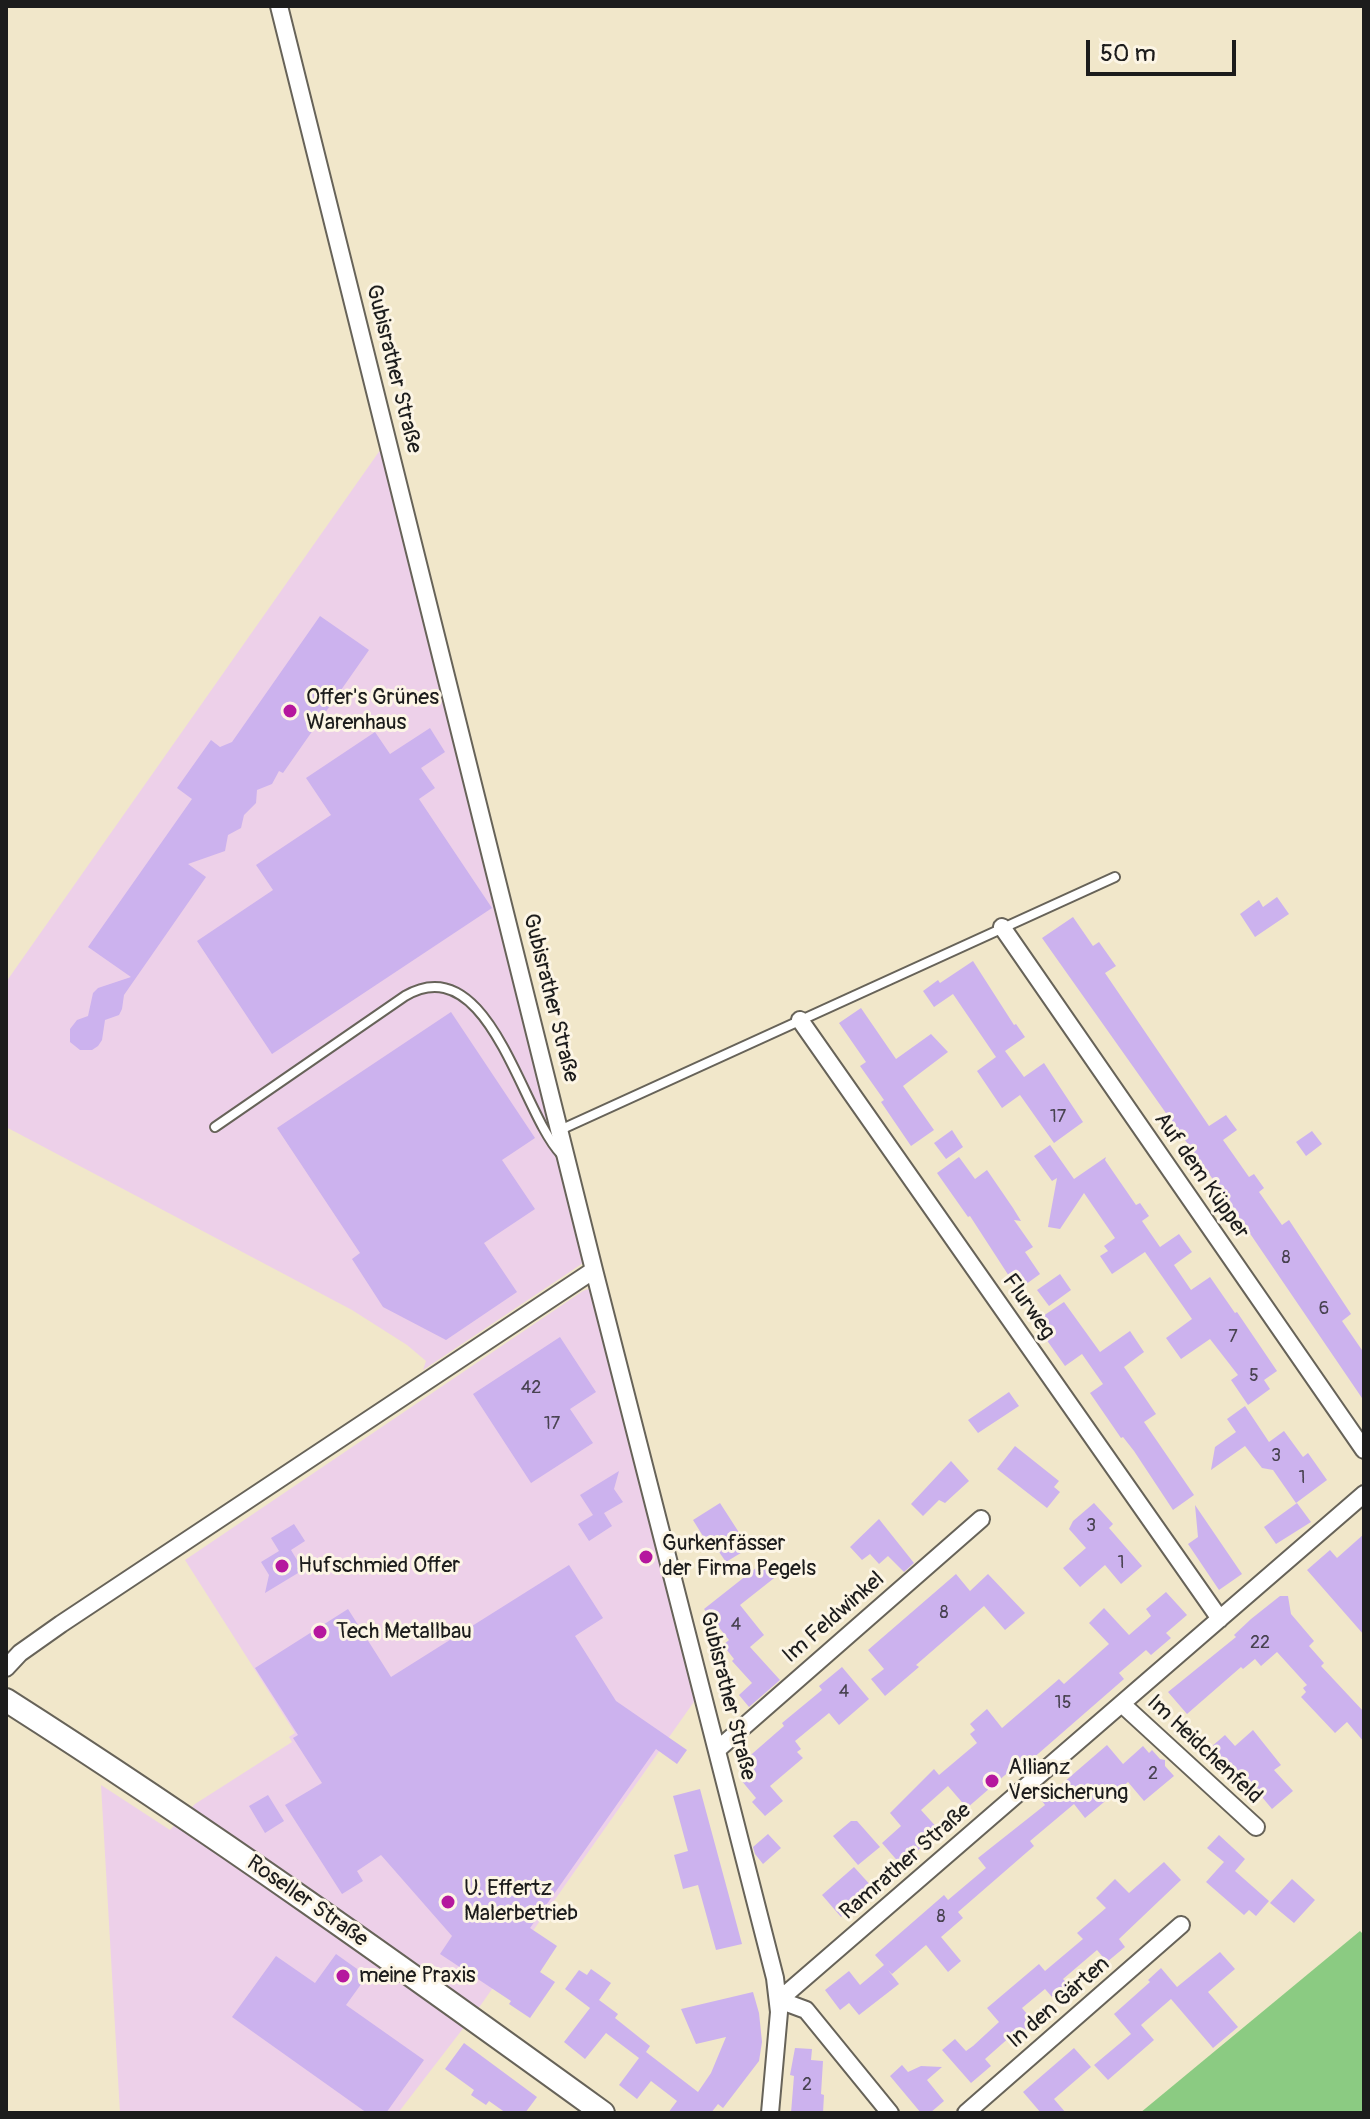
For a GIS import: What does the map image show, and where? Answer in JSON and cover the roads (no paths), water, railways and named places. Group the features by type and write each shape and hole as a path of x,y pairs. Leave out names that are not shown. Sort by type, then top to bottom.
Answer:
{"street":[{"name":"Gubisrather Straße","path":"279,6 779,2000"},
{"name":"Auf dem Küpper","path":"1002,927 1364,1450"},
{"name":"Flurweg","path":"800,1020 1220,1619"},
{"path":"6,1668 20,1653 61,1624 594,1270"},
{"name":"Ramrather Straße","path":"779,2000 1364,1494"},
{"name":"Im Feldwinkel","path":"717,1750 981,1519"},
{"name":"Roseller Straße","path":"6,1700 125,1776 319,1910 603,2113"},
{"name":"Im Heidchenfeld","path":"1123,1705 1256,1827"},
{"name":"In den Gärten","path":"966,2113 1181,1925"},
{"path":"770,2113 779,2000 806,2010 890,2113"}],"lane":[{"path":"560,1130 1115,877"},
{"path":"215,1127 405,996 426,986 434,986 463,997 482,1014 509,1056 540,1127 567,1160"}],"place":[{"name":"Offer's Grünes Warenhaus","path":"290,711"},
{"name":"Gurkenfässer der Firma Pegels","path":"646,1557"},
{"name":"Hufschmied Offer","path":"282,1566"},
{"name":"Tech Metallbau","path":"320,1632"},
{"name":"Allianz Versicherung","path":"992,1781"},
{"name":"U. Effertz Malerbetrieb","path":"448,1902"},
{"name":"meine Praxis","path":"343,1976"}]}
